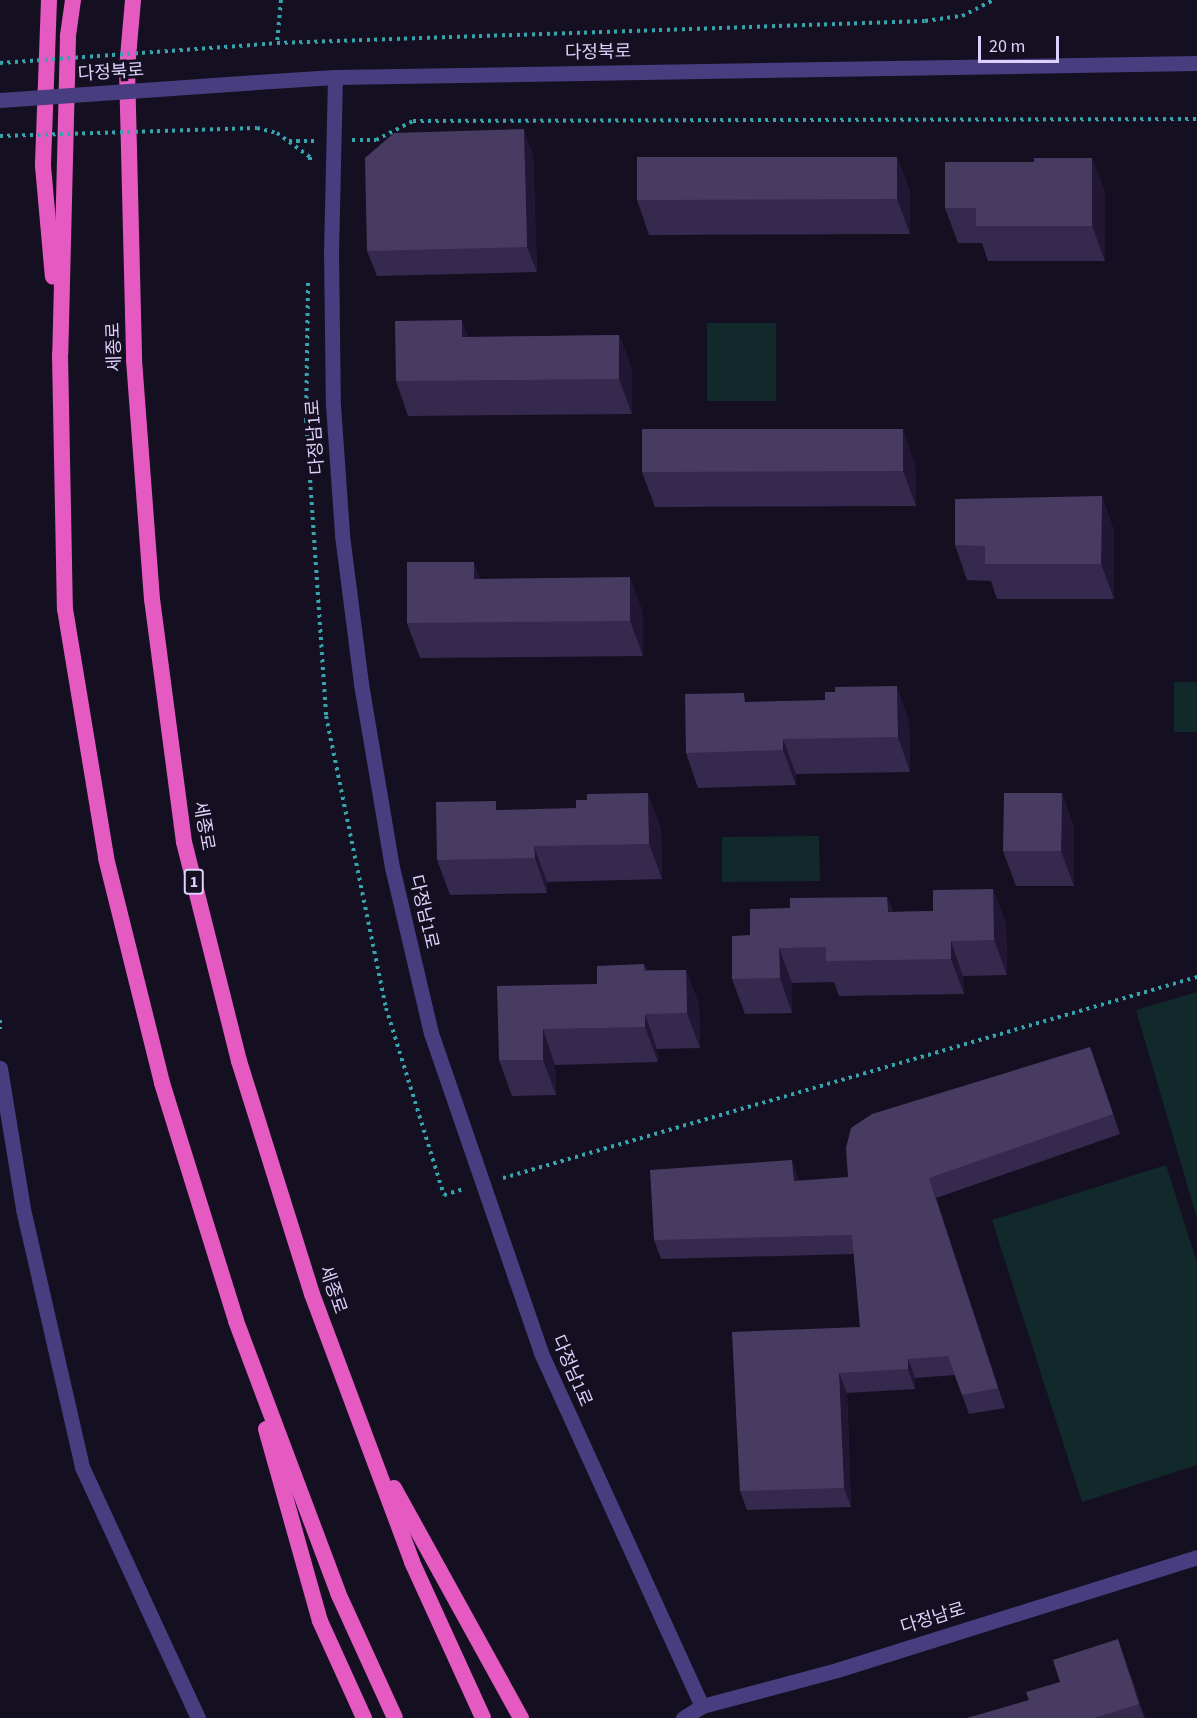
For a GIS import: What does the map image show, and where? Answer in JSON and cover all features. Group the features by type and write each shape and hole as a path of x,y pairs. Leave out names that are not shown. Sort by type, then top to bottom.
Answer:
{"highway":[{"path":"49,0 43,166 60,354"},
{"path":"73,0 68,37 60,354 65,609 106,858 162,1083 236,1321 320,1622 364,1718"},
{"name":"세종로","path":"134,0 127,68 134,360 152,599 184,842 239,1060 312,1294 412,1562 483,1718"},
{"path":"127,68 144,0"},
{"path":"236,1321 338,1593 395,1718"},
{"path":"361,1425 452,1599 521,1718"}],"street":[{"name":"다정북로","path":"0,100 335,77 1197,63"},
{"name":"다정남1로","path":"335,77 331,250 333,405 342,535 361,684 392,867 431,1033 541,1353 702,1706"},
{"path":"0,1068 23,1209 82,1467 198,1718"},
{"name":"다정남로","path":"682,1718 702,1706 837,1670 1197,1557"}],"path":[{"path":"277,43 280,0"},
{"path":"0,63 277,43 925,21 962,16 994,0"},
{"path":"376,140 413,121 1197,119"},
{"path":"0,136 257,128"},
{"path":"502,1178 1197,977"},
{"path":"0,1020 0,1029"}],"green space":[{"path":"707,323 776,323 776,401 707,401"},
{"path":"1174,682 1197,682 1197,732 1174,732"},
{"path":"819,836 820,881 722,882 722,837"},
{"path":"1197,992 1197,1218 1136,1010"},
{"path":"1166,1165 1197,1263 1197,1465 1082,1502 992,1220"}],"building":[{"path":"524,129 527,247 367,251 365,158 394,133"},
{"path":"637,157 897,157 897,199 637,200"},
{"path":"1034,158 1092,158 1092,226 976,226 976,208 945,208 945,162 1034,162"},
{"path":"462,320 462,337 619,335 619,379 396,381 395,321"},
{"path":"642,429 903,429 903,471 642,472"},
{"path":"1102,496 1101,564 985,564 985,546 955,545 955,499"},
{"path":"407,562 474,562 474,579 630,577 630,621 407,623"},
{"path":"897,686 898,737 783,739 783,750 686,753 685,694 744,693 745,702 825,700 825,692 835,692 835,687"},
{"path":"648,793 649,844 534,846 535,858 437,860 436,802 496,801 496,810 576,808 576,800 587,800 587,794"},
{"path":"1004,793 1062,793 1061,851 1003,851"},
{"path":"993,889 994,940 951,941 951,959 826,961 826,947 779,948 780,978 732,979 732,936 750,935 750,909 790,908 790,898 887,897 888,912 933,911 933,890"},
{"path":"644,964 644,971 686,970 687,1013 645,1014 645,1027 543,1029 543,1060 499,1060 497,986 597,984 597,966"},
{"path":"1090,1047 1113,1114 929,1178 998,1388 962,1395 948,1356 908,1359 908,1369 839,1373 844,1488 740,1491 732,1332 860,1327 852,1235 654,1240 650,1170 792,1160 794,1181 848,1177 846,1148 851,1128 872,1114"},
{"path":"1118,1639 1139,1704 1094,1718 967,1718 1029,1700 1026,1692 1060,1682 1053,1660"}]}
